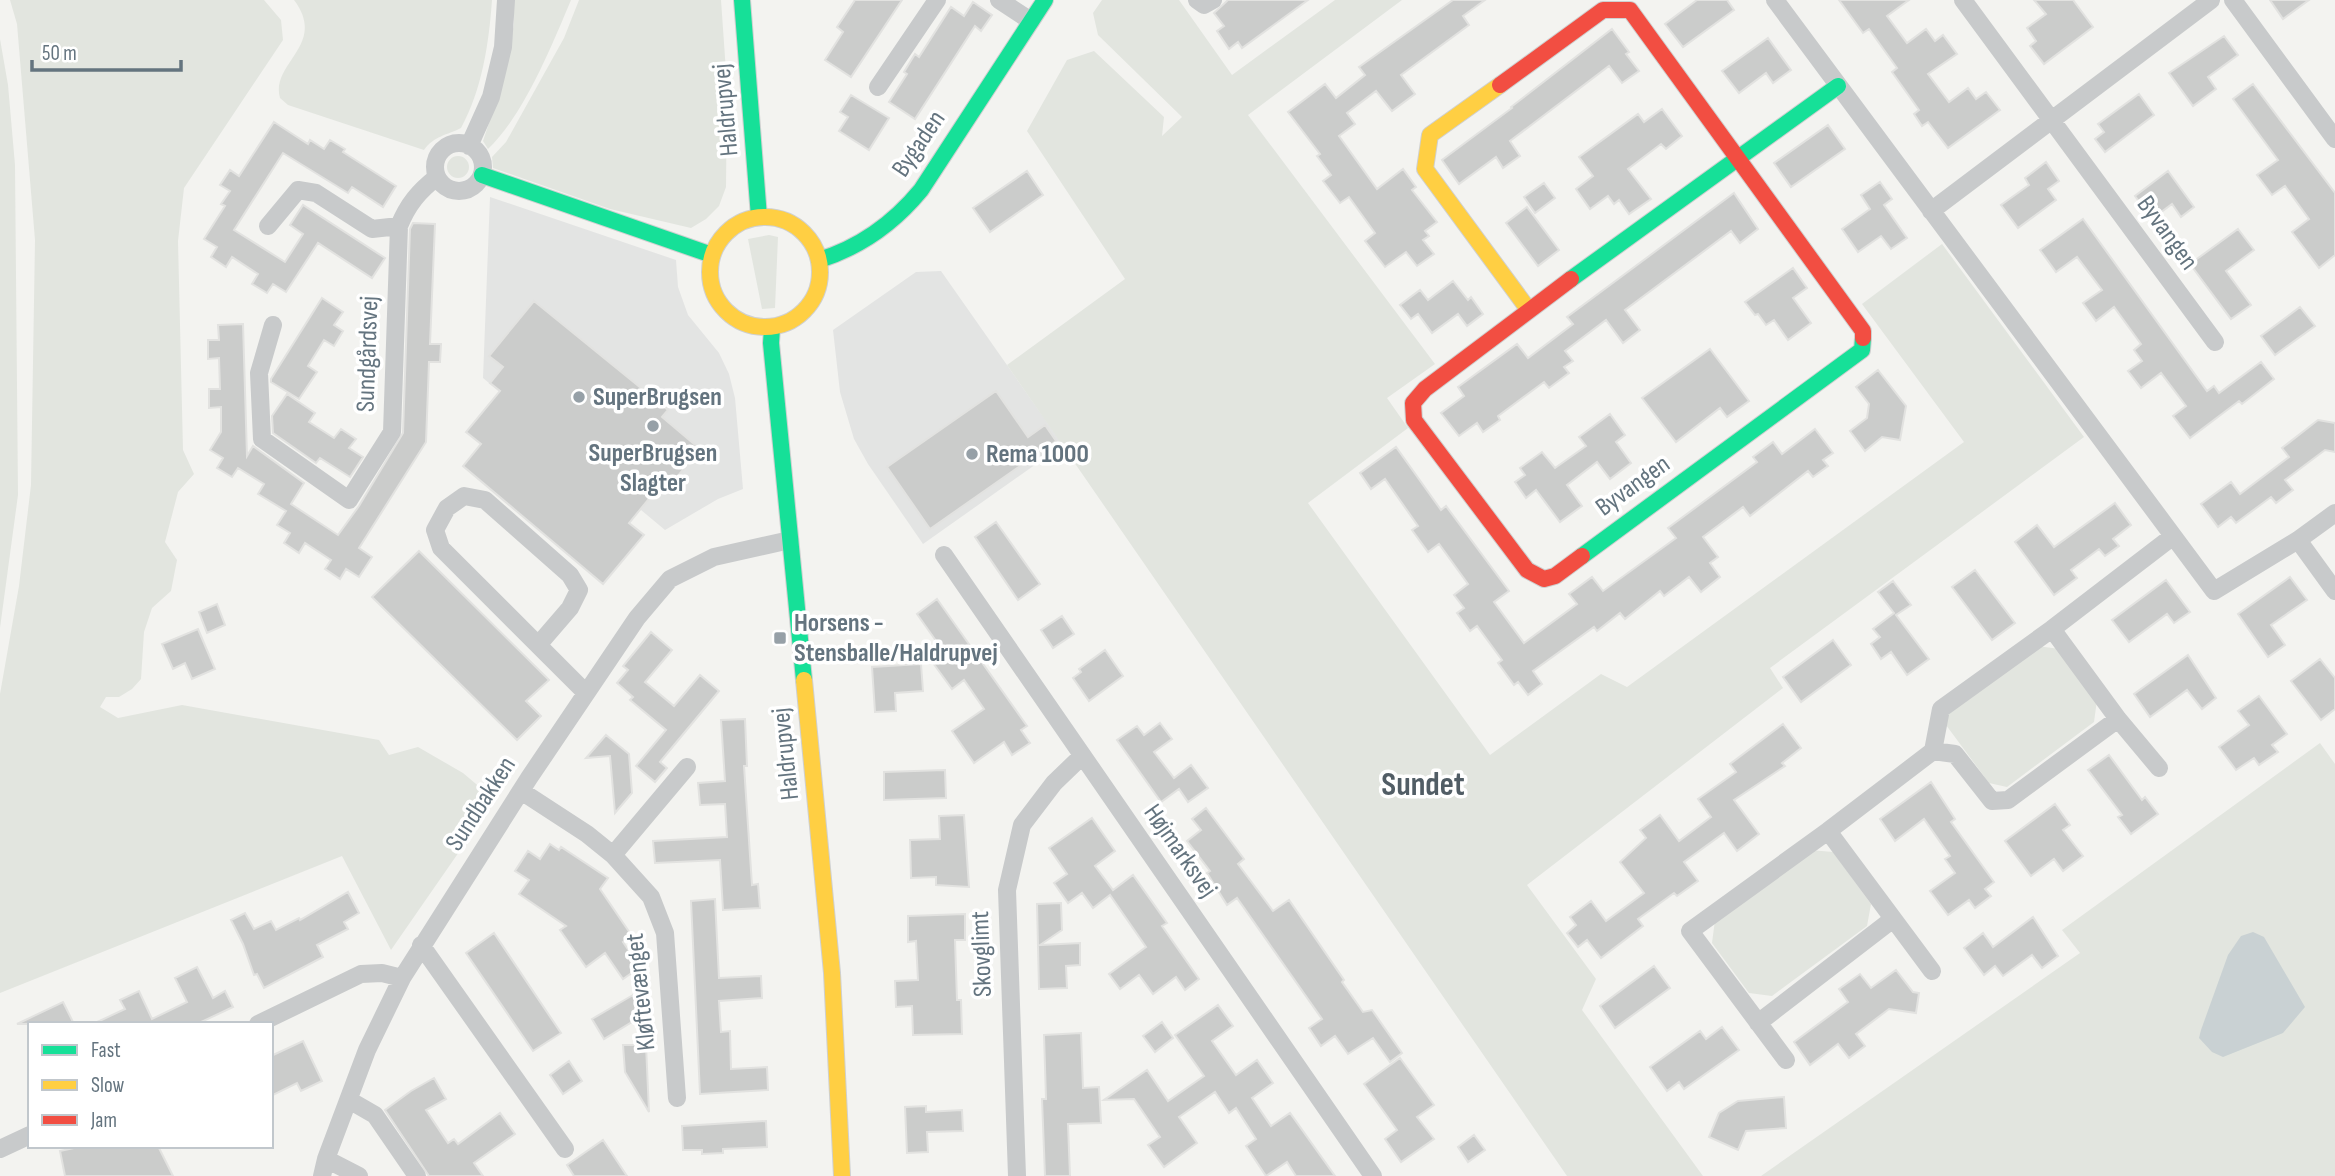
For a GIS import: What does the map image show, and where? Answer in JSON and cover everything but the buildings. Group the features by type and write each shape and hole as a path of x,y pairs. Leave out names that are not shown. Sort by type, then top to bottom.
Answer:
{"street":[{"path":"469,146 491,97 503,47 506,0"},
{"name":"Haldrupvej","path":"742,0 759,217"},
{"path":"878,87 937,0"},
{"path":"999,0 1031,21"},
{"name":"Bygaden","path":"819,260 833,257 870,240 903,214 1045,0"},
{"path":"1197,0 1204,5 1213,0"},
{"path":"1775,0 2214,591 2298,540 2335,513"},
{"name":"Byvangen","path":"1963,0 2215,342"},
{"path":"1931,211 2211,0"},
{"path":"2233,0 2335,138"},
{"name":"Byvangen","path":"1528,309 1425,169 1430,135 1603,10 1630,10 1736,157 1863,331 1862,350 1555,576 1544,579 1527,570 1414,420 1413,402 1425,389 1528,309 1736,157 1838,86"},
{"path":"460,143 469,146 481,158 482,175 476,185 466,191 453,191 437,177 436,160 441,151 460,143"},
{"path":"482,175 712,255"},
{"name":"Sundgårdsvej","path":"273,325 259,373 262,439 349,500 392,432 399,226 408,204 437,177"},
{"path":"268,226 298,190 316,193 372,229 399,226"},
{"path":"759,217 774,217 800,230 813,244 819,260 818,288 810,304 795,319 772,328 746,325 730,316 720,306 710,282 712,255 718,243 732,228 759,217"},
{"name":"Haldrupvej","path":"772,328 771,343 832,973 841,1101 842,1176"},
{"path":"539,644 570,608 579,590 570,575 485,500 464,496 447,508 435,530 441,548 586,693"},
{"path":"1786,1060 1690,931 1933,751 1941,709 2052,629 2172,537"},
{"name":"Sundbakken","path":"324,1168 367,1050 402,978 521,791 637,618 670,579 713,557 790,540"},
{"path":"2298,540 2335,591"},
{"name":"Højmarksvej","path":"944,555 1373,1176"},
{"path":"2052,629 2118,719 2159,768"},
{"path":"1933,751 1955,754 1992,801 2008,800 2118,719"},
{"name":"Skovglimt","path":"1017,1176 1007,890 1022,825 1054,783 1082,756"},
{"path":"613,855 687,767"},
{"name":"Kløftevænget","path":"521,791 587,834 613,855 651,897 665,933 677,1098"},
{"path":"1828,831 1933,971"},
{"path":"1758,1023 1894,919"},
{"path":"421,945 565,1149"},
{"path":"262,1022 361,974 382,973 402,978"},
{"path":"349,1100 375,1115 417,1176"},
{"path":"0,1149 28,1136"},
{"path":"324,1168 359,1176"}],"shaded area":[{"path":"10,0 264,0 281,20 283,40 184,188 178,241 183,450 194,474 178,492 165,542 177,560 171,591 152,608 144,632 141,679 119,697 106,697 100,707 118,718 182,705 379,740 389,755 418,747 463,773 495,800 391,950 342,856 0,993 0,694 19,586 31,485 35,240 17,24"},
{"path":"294,0 492,0 483,66 474,98 461,128 436,139 424,150 288,105 280,98 279,86 302,42 305,29 303,16"},
{"path":"514,0 571,0 525,99 501,135 488,149 483,141 501,87 514,24"},
{"path":"579,0 721,0 727,86 726,187 719,206 706,219 691,228 610,209 493,168 492,157 506,142 564,38"},
{"path":"1102,0 1179,0 1232,75 1335,0 1402,0 1248,115 1435,364 1387,398 1408,428 1308,503 1490,755 1601,674 1627,687 1964,442 1862,304 1942,244 2084,437 1770,668 1783,688 1527,885 1596,979 1582,1010 1703,1176 1567,1176 1007,365 1125,279 1027,131 1067,60 1094,51 1164,117 1162,136 1182,117 1098,35 1093,13"},
{"path":"0,39 8,85 15,165 18,495 0,628"},
{"path":"454,156 462,156 469,163 469,171 462,178 454,178 447,171 447,163"},
{"path":"490,197 676,260 678,287 688,315 719,353 729,374 735,398 743,489 718,499 665,530 483,378"},
{"path":"769,235 778,237 775,308 762,309 748,239"},
{"path":"941,271 1063,445 923,544 854,439 840,392 833,330 916,272"},
{"path":"2037,646 2060,649 2097,700 2094,722 2007,787 1989,783 1946,725 1948,712"},
{"path":"2320,743 2335,764 2335,1176 1761,1176 2080,953 2062,930"},
{"path":"1810,850 1833,852 1871,904 1867,926 1772,996 1749,993 1712,943 1715,920"},
{"path":"2253,932 2264,937 2305,1007 2283,1033 2223,1057 2212,1052 2199,1038 2228,955 2241,936"}],"traffic: fast":[{"path":"742,0 759,217"},
{"path":"819,260 849,248 875,233 921,190 1045,0"},
{"path":"1571,279 1838,86"},
{"path":"482,175 712,255"},
{"path":"772,328 771,343 804,680"},
{"path":"1582,556 1862,350 1863,338"}],"traffic: slow":[{"path":"1500,85 1430,135 1425,169 1528,309"},
{"path":"765,217 786,221 804,233 816,251 820,272 816,293 804,311 786,323 765,327 744,323 726,311 714,293 710,272 714,251 726,233 744,221 765,217"},
{"path":"804,680 832,973 842,1176"}],"traffic: jam":[{"path":"1500,85 1603,10 1630,10 1863,331 1863,338"},
{"path":"1571,279 1425,389 1413,403 1414,420 1527,570 1544,579 1555,576 1582,556"}],"place":[{"name":"SuperBrugsen","path":"579,397"},
{"name":"SuperBrugsen Slagter","path":"653,426"},
{"name":"Rema 1000","path":"972,454"},
{"name":"Horsens - Stensballe/Haldrupvej","path":"780,638"}],"district":[{"name":"Sundet","path":"1423,785"}]}
